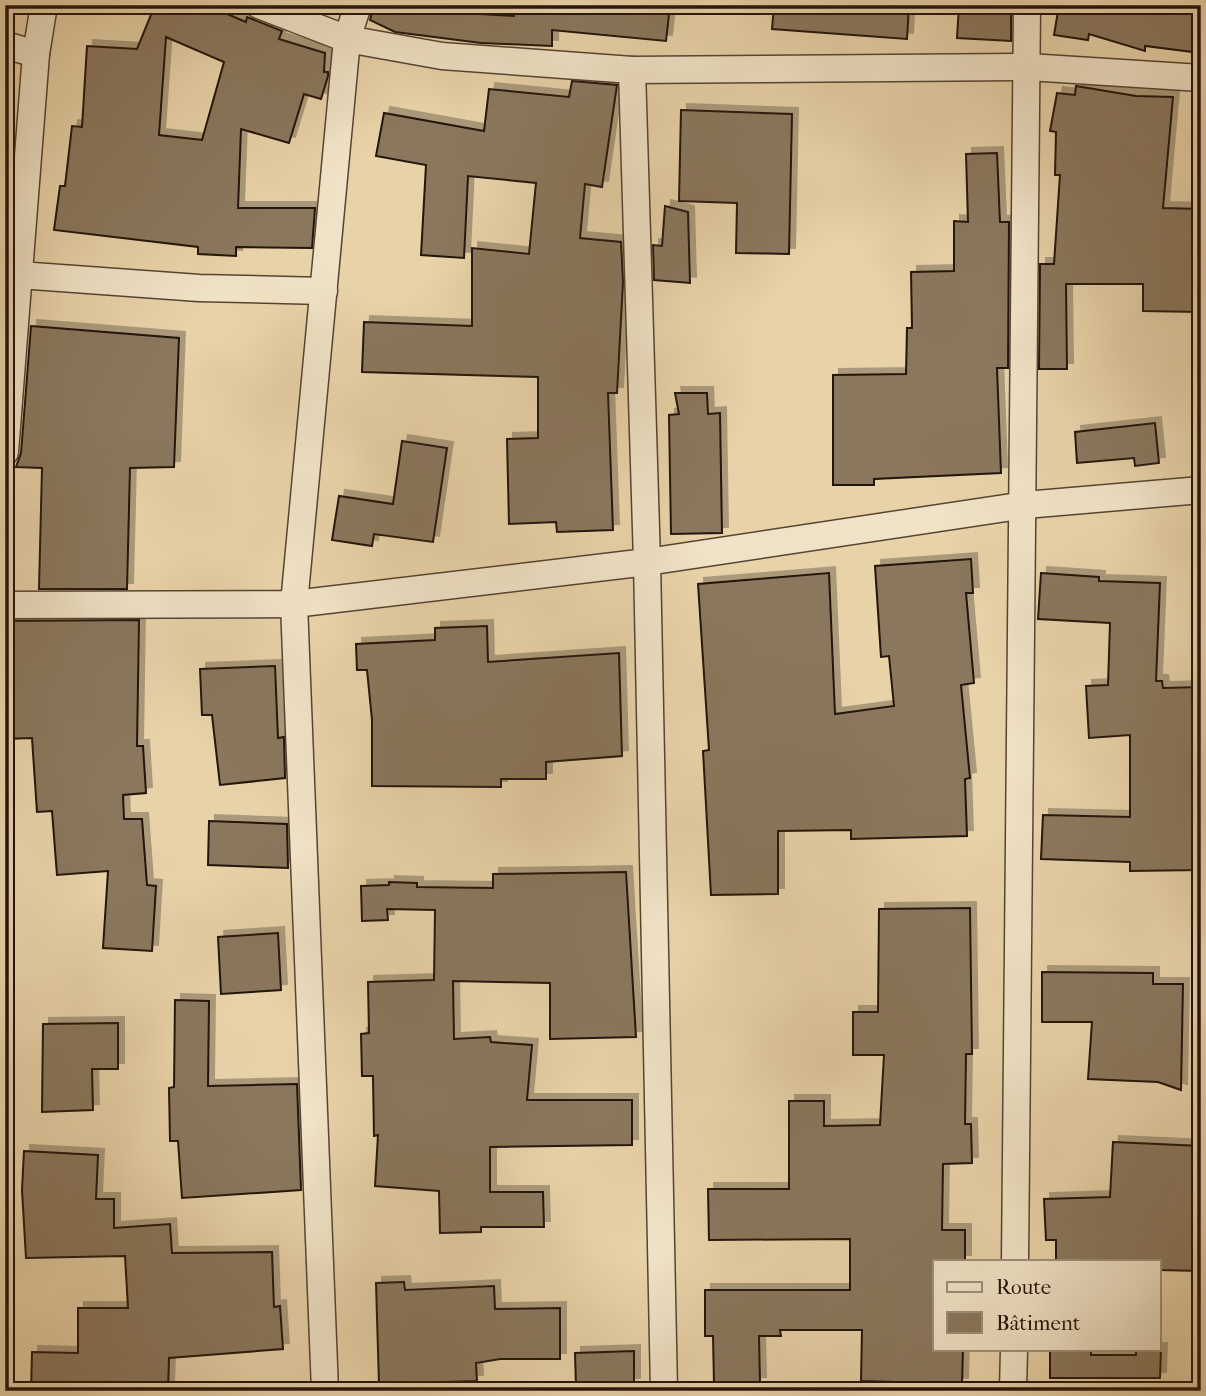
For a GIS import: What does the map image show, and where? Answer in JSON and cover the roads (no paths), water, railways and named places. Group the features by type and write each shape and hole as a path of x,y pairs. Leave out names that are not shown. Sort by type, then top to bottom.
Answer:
{"street":[{"path":"5,452 11,274 44,5"},
{"path":"259,5 347,39 442,56 632,70 1028,67 1201,78"},
{"path":"325,1391 293,604 347,39 358,5"},
{"path":"1015,1260 1027,5"},
{"path":"5,45 36,54"},
{"path":"632,70 647,562 664,1391"},
{"path":"11,274 199,288 324,291"},
{"path":"5,605 293,604 647,562 1024,505 1201,490"},
{"path":"1013,1391 1014,1350"}]}
